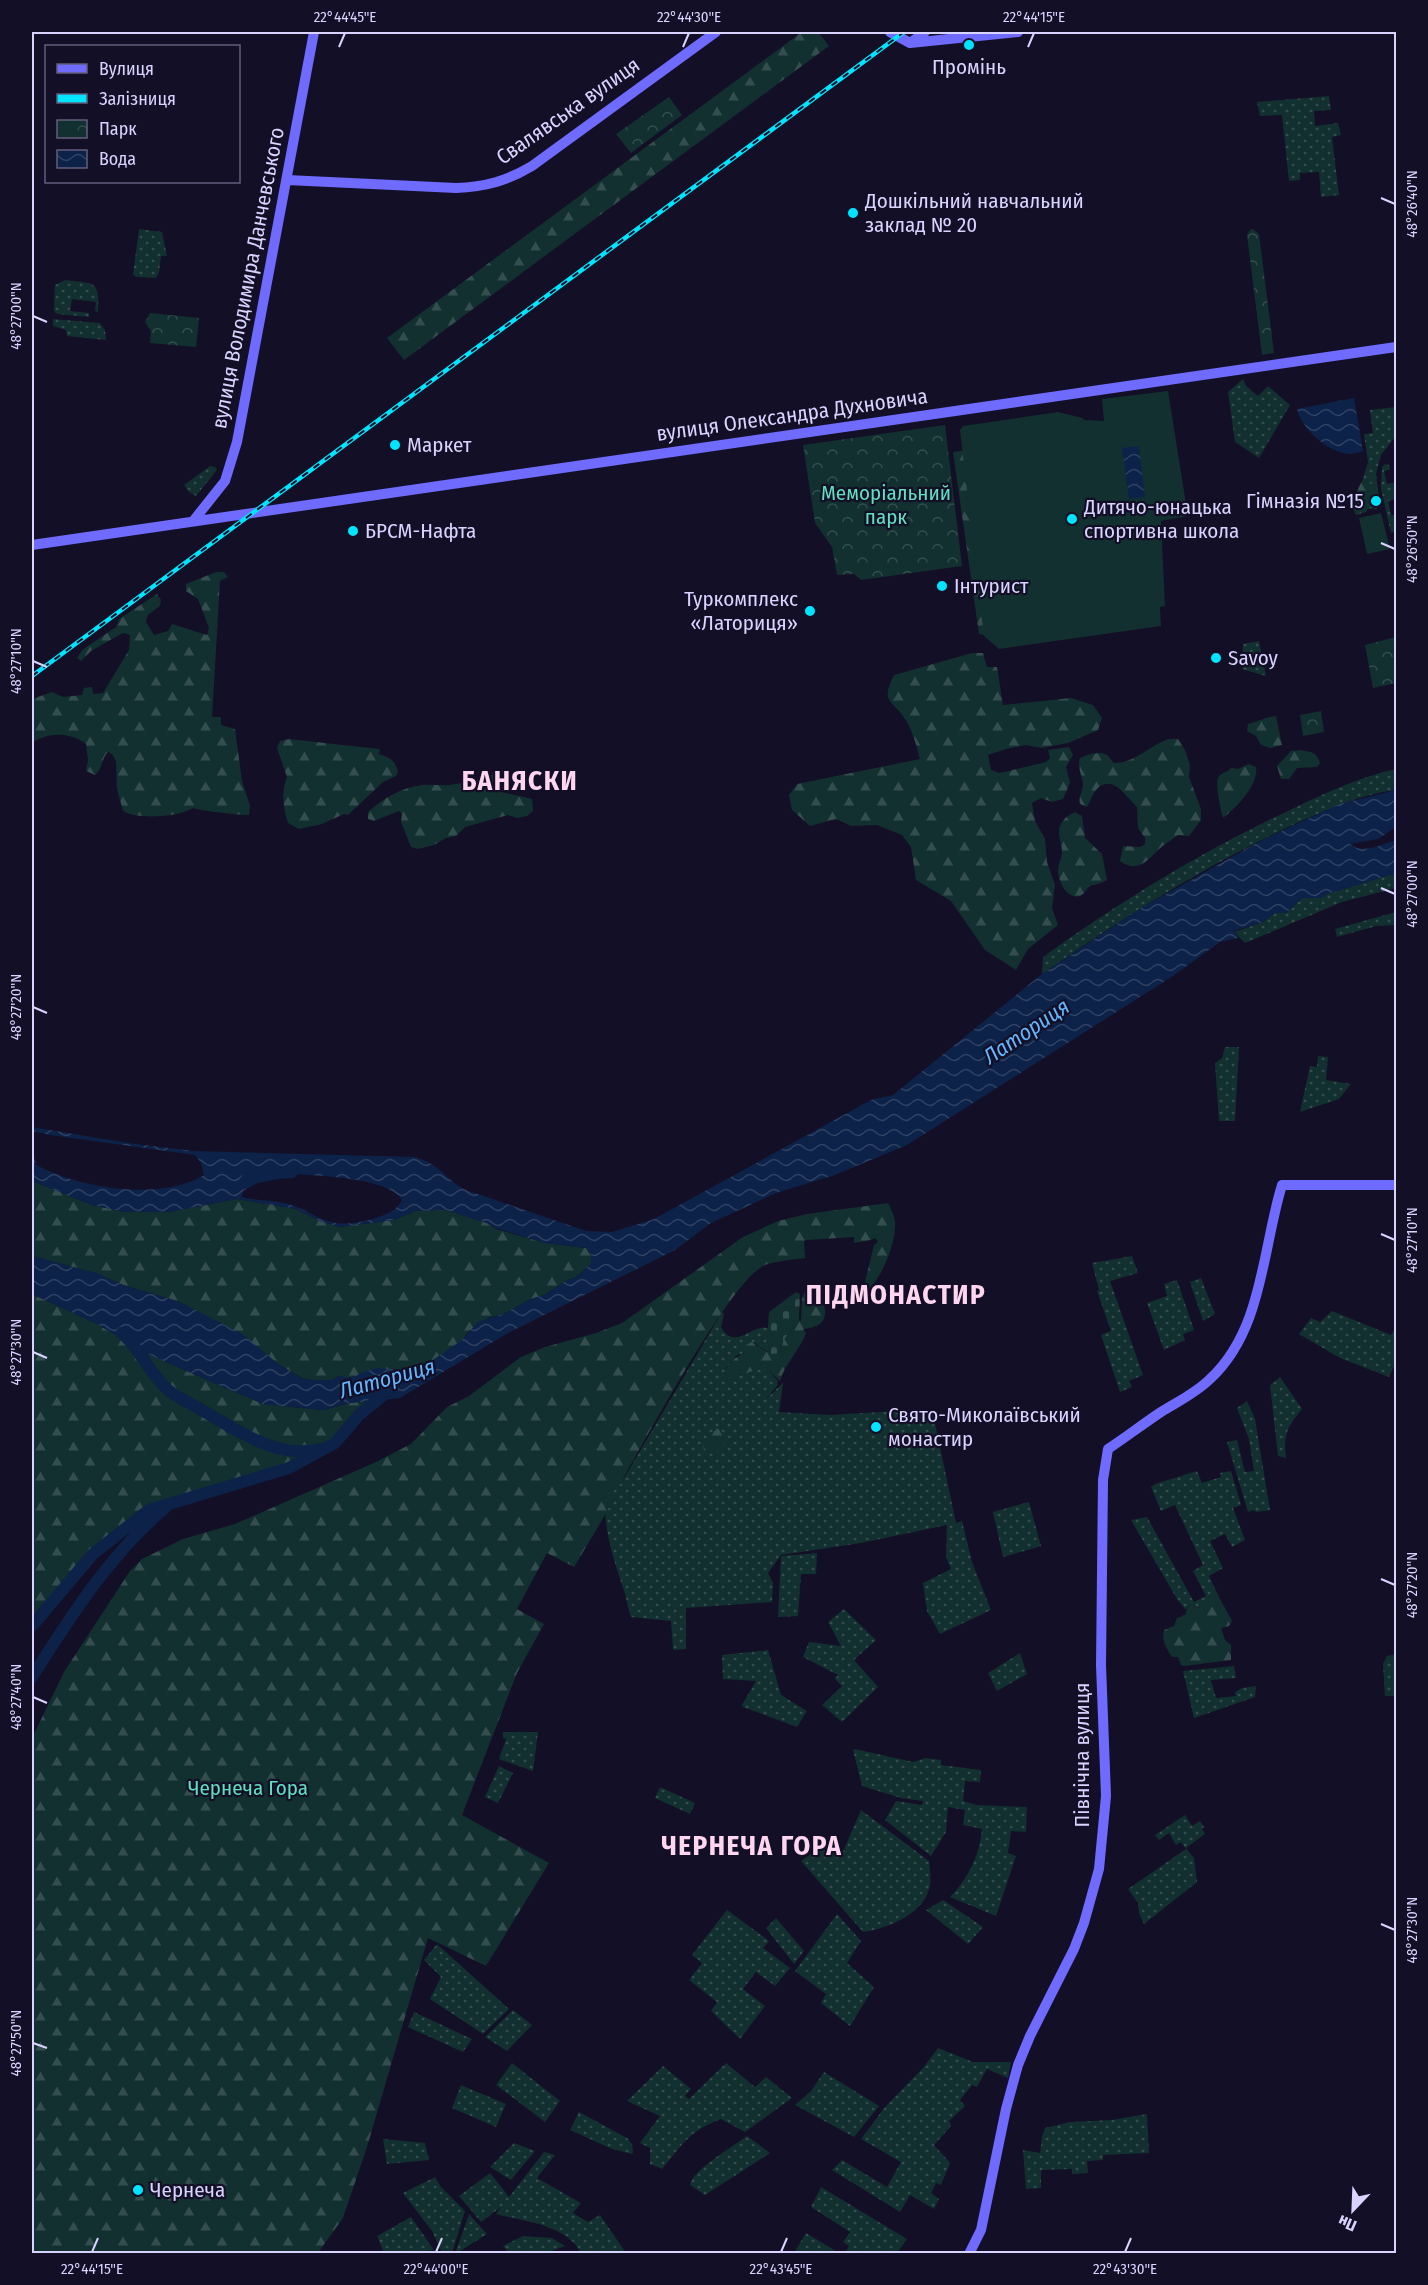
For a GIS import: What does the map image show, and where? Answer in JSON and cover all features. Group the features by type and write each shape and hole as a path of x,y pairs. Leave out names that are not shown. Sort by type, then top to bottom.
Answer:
{"street":[{"name":"вулиця Володимира Данчевського","path":"194,520 225,481 237,442 314,32"},
{"name":"Свалявська вулиця","path":"287,180 456,188 476,187 505,181 532,166 716,32"},
{"path":"890,32 909,43 1018,32"},
{"path":"909,43 926,32"},
{"name":"вулиця Олександра Духновича","path":"32,544 1396,347"},
{"name":"Північна вулиця","path":"969,2253 981,2230 1006,2109 1018,2065 1030,2036 1074,1949 1099,1869 1106,1796 1101,1665 1103,1480 1108,1449 1208,1381 1233,1353 1258,1287 1282,1185 1396,1185"}],"green space":[{"path":"802,32 818,32 829,46 404,360 387,338"},
{"path":"1329,96 1331,110 1314,111 1315,126 1338,123 1341,135 1332,137 1339,195 1321,197 1319,172 1300,173 1300,180 1289,181 1282,115 1260,116 1257,102"},
{"path":"669,97 682,115 631,153 616,134"},
{"path":"139,229 162,232 167,256 161,256 156,278 136,277 133,274"},
{"path":"1253,229 1259,234 1274,353 1262,355 1247,235"},
{"path":"65,280 93,285 98,294 98,312 95,311 96,302 72,299 70,311 89,313 89,317 57,314 54,311 55,285"},
{"path":"150,313 199,318 196,347 150,343 151,331 145,322"},
{"path":"53,319 100,323 105,330 106,340 67,336 66,330 53,326"},
{"path":"1243,379 1246,386 1258,396 1268,386 1290,405 1259,458 1235,442 1228,392"},
{"name":"Дитячо-юнацька спортивна школа","path":"1168,391 1188,516 1161,521 1165,606 1160,607 1161,626 999,649 984,636 960,430 963,426 1058,412 1084,420 1104,421 1102,399"},
{"path":"1396,407 1396,436 1381,455 1376,474 1380,507 1356,512 1354,508 1368,462 1364,434 1373,433 1370,410"},
{"name":"Меморіальний парк","path":"945,425 962,566 861,580 854,574 837,575 832,547 815,523 803,445"},
{"path":"987,447 989,636 979,634 953,452"},
{"path":"1385,464 1389,465 1390,470 1384,471 1387,484 1396,482 1396,499 1388,501 1391,515 1396,515 1396,531 1391,533 1381,489 1382,467"},
{"path":"210,466 217,470 196,496 189,492 184,485"},
{"path":"1362,481 1369,488 1373,486 1371,484 1373,482 1376,482 1381,504 1376,510 1369,506 1366,512 1356,515 1354,503"},
{"path":"1381,513 1390,549 1367,554 1359,518"},
{"path":"216,572 224,572 228,577 220,581 212,717 221,717 221,725 235,729 242,781 250,806 249,815 193,808 178,814 158,816 130,814 123,811 117,789 116,761 112,754 108,752 95,775 86,771 88,760 86,744 80,740 52,735 32,743 32,699 52,692 63,697 82,695 84,688 92,687 93,694 103,693 129,650 130,635 123,633 91,651 81,661 77,658 82,650 116,627 119,619 157,594 161,600 160,606 148,615 146,622 154,635 168,631 172,624 207,635 209,628 198,599 186,591 186,584"},
{"path":"1396,637 1396,683 1373,688 1365,645"},
{"path":"1259,641 1266,676 1242,669 1243,644"},
{"path":"972,653 983,653 987,667 997,667 1003,705 1071,698 1093,705 1102,718 1098,730 1068,743 1041,748 1026,745 988,755 991,770 1000,773 1046,762 1050,758 1048,750 1069,747 1073,755 1066,767 1070,783 1063,799 1052,802 1041,798 1032,803 1035,821 1045,839 1047,862 1055,885 1052,908 1058,925 1028,949 1016,970 985,950 951,901 916,880 911,847 902,835 877,825 851,826 836,819 810,826 792,810 789,795 797,784 920,759 908,723 889,700 888,691 894,675"},
{"path":"1321,711 1324,732 1303,736 1300,715"},
{"path":"1276,716 1282,745 1270,748 1261,745 1256,736 1247,731 1248,724"},
{"path":"289,739 379,749 378,754 391,760 398,772 396,776 383,782 348,815 344,814 322,824 299,829 288,823 286,817 283,794 287,777 277,748 280,741"},
{"path":"1169,739 1178,739 1185,750 1190,765 1189,777 1201,809 1201,820 1189,836 1178,835 1145,862 1131,866 1120,861 1123,846 1140,847 1145,844 1145,838 1138,828 1137,807 1119,788 1108,784 1096,790 1087,807 1080,804 1083,784 1079,761 1080,758 1100,753 1107,755 1114,763 1122,762"},
{"path":"1300,750 1315,755 1320,763 1317,767 1297,768 1289,779 1281,779 1277,766 1291,751"},
{"path":"1249,764 1256,767 1254,781 1240,802 1223,818 1218,790 1219,776 1231,768 1238,769"},
{"path":"1396,769 1396,790 1370,795 1333,807 1231,856 1135,912 1042,974 1043,957 1131,897 1192,861 1254,827 1326,793"},
{"path":"495,774 500,778 501,792 532,799 533,811 527,816 517,818 508,815 465,827 456,836 418,849 411,847 401,822 402,814 399,811 374,821 368,819 368,812 374,807 393,794 407,789 422,785 456,784"},
{"path":"1075,812 1082,816 1085,838 1102,854 1107,880 1090,886 1080,896 1071,895 1064,889 1058,870 1062,852 1060,827 1065,818"},
{"path":"1396,873 1396,888 1342,902 1245,943 1234,932 1263,922 1275,913 1286,913 1302,898 1320,898"},
{"path":"1396,912 1396,925 1376,926 1337,937 1335,929"},
{"path":"1225,1047 1239,1047 1235,1121 1219,1121 1215,1063 1222,1058"},
{"path":"1318,1056 1328,1057 1326,1080 1351,1084 1339,1099 1300,1112 1310,1066 1317,1067"},
{"path":"32,1181 92,1205 125,1212 169,1212 237,1199 296,1209 320,1221 340,1227 394,1220 415,1211 446,1210 487,1223 496,1229 545,1243 586,1248 591,1254 591,1264 576,1277 544,1295 528,1300 506,1313 488,1318 469,1331 453,1348 424,1366 403,1370 376,1369 348,1378 339,1376 332,1380 312,1380 302,1378 278,1364 234,1330 205,1317 180,1302 123,1285 96,1273 32,1256"},
{"name":"Чернеча Гора","path":"888,1203 895,1221 894,1239 883,1268 867,1291 864,1286 874,1245 878,1242 875,1238 854,1243 854,1237 806,1240 804,1242 805,1258 765,1265 750,1277 731,1299 689,1364 621,1482 611,1495 608,1510 574,1567 547,1553 517,1609 544,1624 517,1673 462,1815 549,1863 486,1966 428,1938 367,2147 343,2218 318,2253 32,2253 32,1738 64,1672 130,1571 142,1559 183,1539 235,1524 376,1462 411,1444 447,1407 469,1396 521,1357 545,1347 596,1333 622,1323 743,1237 778,1221 807,1214"},
{"path":"1132,1256 1138,1273 1110,1281 1143,1375 1129,1381 1132,1387 1120,1392 1101,1335 1111,1331 1097,1291 1099,1290 1092,1263"},
{"path":"1201,1278 1215,1314 1203,1321 1190,1282"},
{"path":"1177,1280 1194,1330 1183,1334 1185,1340 1164,1350 1147,1303 1167,1296 1164,1284"},
{"path":"815,1285 824,1306 824,1319 820,1324 803,1329 806,1333 780,1381 762,1364 750,1372 735,1374 726,1380 724,1374 728,1366 735,1358 745,1353 746,1349 743,1347 752,1342 767,1352 780,1353 783,1341 799,1320 801,1321 802,1299 806,1288"},
{"path":"796,1292 800,1294 799,1320 783,1341 780,1353 771,1354 767,1340 769,1312"},
{"path":"32,1294 97,1324 152,1356 263,1404 323,1410 350,1403 381,1399 359,1415 330,1446 314,1450 289,1468 149,1510 93,1554 32,1626"},
{"path":"1332,1311 1391,1335 1396,1326 1396,1362 1389,1377 1340,1358 1299,1334 1311,1318 1320,1322"},
{"path":"722,1312 724,1314 721,1327 726,1334 732,1337 744,1335 756,1329 769,1328 767,1340 771,1354 753,1342 745,1353 737,1355 726,1368 740,1375 763,1364 778,1381 777,1386 765,1400 783,1383 779,1412 830,1415 932,1409 956,1523 962,1521 972,1562 991,1610 940,1634 927,1611 923,1583 951,1569 946,1557 947,1525 861,1543 781,1555 768,1573 773,1583 772,1602 686,1608 686,1649 673,1650 671,1621 631,1617 607,1531 605,1513 607,1497 613,1485 624,1478"},
{"path":"1280,1377 1302,1409 1287,1432 1286,1458 1278,1456 1270,1385"},
{"path":"1247,1401 1255,1419 1270,1510 1248,1512 1227,1442 1237,1440 1245,1472 1254,1471 1249,1439 1237,1408"},
{"path":"718,1428 729,1438 718,1450 706,1455 702,1443"},
{"path":"1197,1471 1202,1483 1221,1477 1220,1473 1231,1471 1241,1505 1233,1508 1245,1540 1232,1547 1225,1534 1210,1541 1223,1568 1209,1576 1219,1597 1211,1596 1201,1608 1189,1605 1186,1610 1177,1599 1131,1520 1147,1517 1194,1602 1206,1596 1193,1571 1203,1565 1175,1505 1161,1511 1151,1487"},
{"path":"1029,1502 1041,1546 1003,1557 993,1512"},
{"path":"817,1553 816,1574 801,1574 798,1616 778,1617 781,1556"},
{"path":"1211,1595 1219,1597 1232,1621 1229,1626 1221,1628 1225,1640 1231,1645 1231,1660 1181,1665 1178,1657 1172,1657 1166,1648 1163,1638 1164,1630 1174,1626 1177,1618 1185,1615 1189,1605 1200,1608 1201,1603"},
{"path":"844,1609 876,1640 854,1660 878,1687 842,1722 822,1705 842,1686 835,1679 838,1675 803,1657 809,1642 841,1646 828,1622"},
{"path":"768,1650 781,1695 807,1711 797,1727 743,1707 756,1681 723,1679 722,1655"},
{"path":"1020,1653 1027,1674 997,1691 988,1673"},
{"path":"1396,1654 1396,1696 1385,1696 1383,1664 1387,1656"},
{"path":"1234,1666 1236,1678 1211,1680 1216,1698 1236,1696 1235,1692 1242,1688 1256,1686 1255,1697 1194,1718 1183,1671"},
{"path":"503,1732 538,1732 533,1771 499,1759 506,1739 503,1738"},
{"path":"853,1750 913,1762 926,1758 941,1760 941,1765 981,1770 980,1782 965,1781 963,1801 977,1805 1027,1807 1026,1832 1011,1831 1008,1853 1016,1856 996,1916 950,1897 972,1866 979,1848 982,1829 963,1825 965,1810 948,1807 946,1832 931,1856 885,1820 896,1801 922,1805 923,1801 901,1798 862,1786"},
{"path":"499,1766 513,1773 498,1803 485,1797"},
{"path":"660,1787 695,1803 690,1814 655,1798"},
{"path":"861,1810 929,1861 930,1876 927,1895 913,1911 894,1923 863,1932 801,1861 828,1842 843,1852"},
{"path":"1185,1815 1192,1826 1200,1821 1204,1827 1202,1829 1205,1834 1186,1848 1194,1858 1197,1882 1144,1924 1138,1903 1128,1889 1186,1849 1181,1842 1176,1845 1169,1833 1159,1840 1155,1835"},
{"path":"943,1900 983,1927 968,1944 926,1910"},
{"path":"727,1910 769,1941 763,1948 790,1968 775,1986 756,1972 743,1989 765,2006 740,2039 711,2011 717,2002 689,1980 702,1963 692,1955"},
{"path":"837,1914 861,1941 847,1963 874,1987 850,2026 821,2003 826,1994 795,1971"},
{"path":"776,1918 804,1951 794,1964 766,1928"},
{"path":"437,1944 509,2009 483,2034 430,1999 441,1977 424,1960"},
{"path":"513,2010 532,2025 507,2051 485,2037"},
{"path":"414,2012 472,2039 463,2052 408,2027"},
{"path":"938,2048 973,2062 1011,2062 1008,2078 987,2069 977,2087 972,2085 960,2100 965,2106 949,2121 951,2126 934,2145 950,2163 941,2185 936,2183 931,2193 939,2199 934,2209 910,2195 900,2212 832,2170 842,2160 887,2187 901,2162 861,2139 885,2107 923,2068"},
{"path":"512,2063 560,2101 545,2122 496,2085"},
{"path":"726,2063 755,2087 766,2077 792,2098 745,2132 721,2119 701,2128 681,2145 662,2169 650,2164 650,2148 640,2143 660,2116 627,2101 663,2066 691,2089 685,2096 689,2099"},
{"path":"824,2072 879,2106 854,2137 795,2105 811,2091"},
{"path":"461,2085 506,2104 496,2127 452,2108"},
{"path":"579,2112 627,2138 632,2144 632,2154 612,2149 570,2130"},
{"path":"1147,2114 1149,2153 1103,2155 1103,2160 1087,2161 1088,2173 1072,2174 1072,2169 1041,2170 1041,2188 1026,2189 1023,2150 1040,2153 1045,2128 1070,2122 1112,2120"},
{"path":"747,2136 770,2153 705,2195 690,2185 698,2172"},
{"path":"383,2139 425,2143 429,2160 387,2164"},
{"path":"514,2143 535,2151 511,2180 490,2167"},
{"path":"544,2152 555,2155 537,2178 581,2203 573,2213 588,2222 600,2215 626,2253 581,2253 566,2236 555,2230 496,2214 501,2207 481,2222 459,2196 490,2173 509,2197"},
{"path":"435,2177 441,2187 465,2211 452,2253 442,2253 432,2231 403,2193"},
{"path":"821,2187 907,2239 897,2253 845,2253 849,2246 843,2242 850,2232 811,2207"},
{"path":"469,2214 487,2234 457,2253 456,2251"},
{"path":"411,2217 434,2250 416,2253 384,2253 377,2236"},
{"path":"806,2233 839,2253 794,2253"},
{"path":"523,2236 552,2238 565,2246 546,2253 510,2254 503,2246"}],"water":[{"path":"1354,398 1363,451 1352,454 1332,449 1324,444 1310,432 1297,409"},
{"path":"1139,446 1145,497 1129,499 1122,448"},
{"path":"1396,790 1396,827 1378,839 1350,844 1367,849 1396,840 1396,873 1320,898 1302,898 1286,913 1275,913 1263,922 1234,931 1238,938 1220,942 1173,976 907,1145 835,1175 776,1193 711,1223 675,1250 508,1333 400,1398 350,1403 323,1410 263,1404 152,1356 97,1324 32,1294 32,1256 96,1273 123,1285 180,1302 244,1335 278,1364 301,1378 332,1380 339,1376 348,1378 376,1368 403,1370 424,1366 462,1340 478,1322 506,1313 576,1277 591,1264 591,1254 586,1248 545,1243 446,1210 415,1211 394,1220 340,1227 320,1221 296,1209 237,1199 169,1212 125,1212 92,1205 32,1181 32,1145 36,1165 75,1180 120,1189 165,1188 186,1183 204,1175 201,1163 195,1155 50,1135 32,1131 32,1127 193,1151 414,1157 438,1168 454,1183 469,1191 586,1231 612,1232 654,1219 871,1100 893,1095 1042,974 1141,908 1262,840 1340,804","holes":["267,1171 340,1178 378,1185 393,1191 402,1200 398,1206 383,1216 343,1224 324,1220 288,1204 242,1197 243,1191 259,1182"]}],"waterway":[{"name":"Латориця","path":"247,1179 292,1172"},
{"path":"122,1333 162,1384 180,1398 257,1441 288,1450 320,1449"},
{"path":"32,1626 93,1554 149,1510 289,1468 335,1443 359,1415 391,1389"},
{"path":"32,1677 109,1565 166,1507"}],"railway":[{"path":"32,676 904,32"}],"place":[{"name":"Промінь","path":"969,45"},
{"name":"Дошкільний навчальний заклад № 20","path":"853,213"},
{"name":"Маркет","path":"395,445"},
{"name":"Гімназія №15","path":"1376,501"},
{"name":"Дитячо-юнацька спортивна школа","path":"1072,519"},
{"name":"БРСМ-Нафта","path":"353,531"},
{"name":"Інтурист","path":"942,586"},
{"name":"Туркомплекс «Латориця»","path":"810,611"},
{"name":"Savoy","path":"1216,658"},
{"name":"Свято-Миколаївський монастир","path":"876,1427"},
{"name":"Чернеча","path":"138,2190"}],"district":[{"name":"БАНЯСКИ","path":"520,781"},
{"name":"ПІДМОНАСТИР","path":"896,1295"},
{"name":"ЧЕРНЕЧА ГОРА","path":"752,1846"}]}
